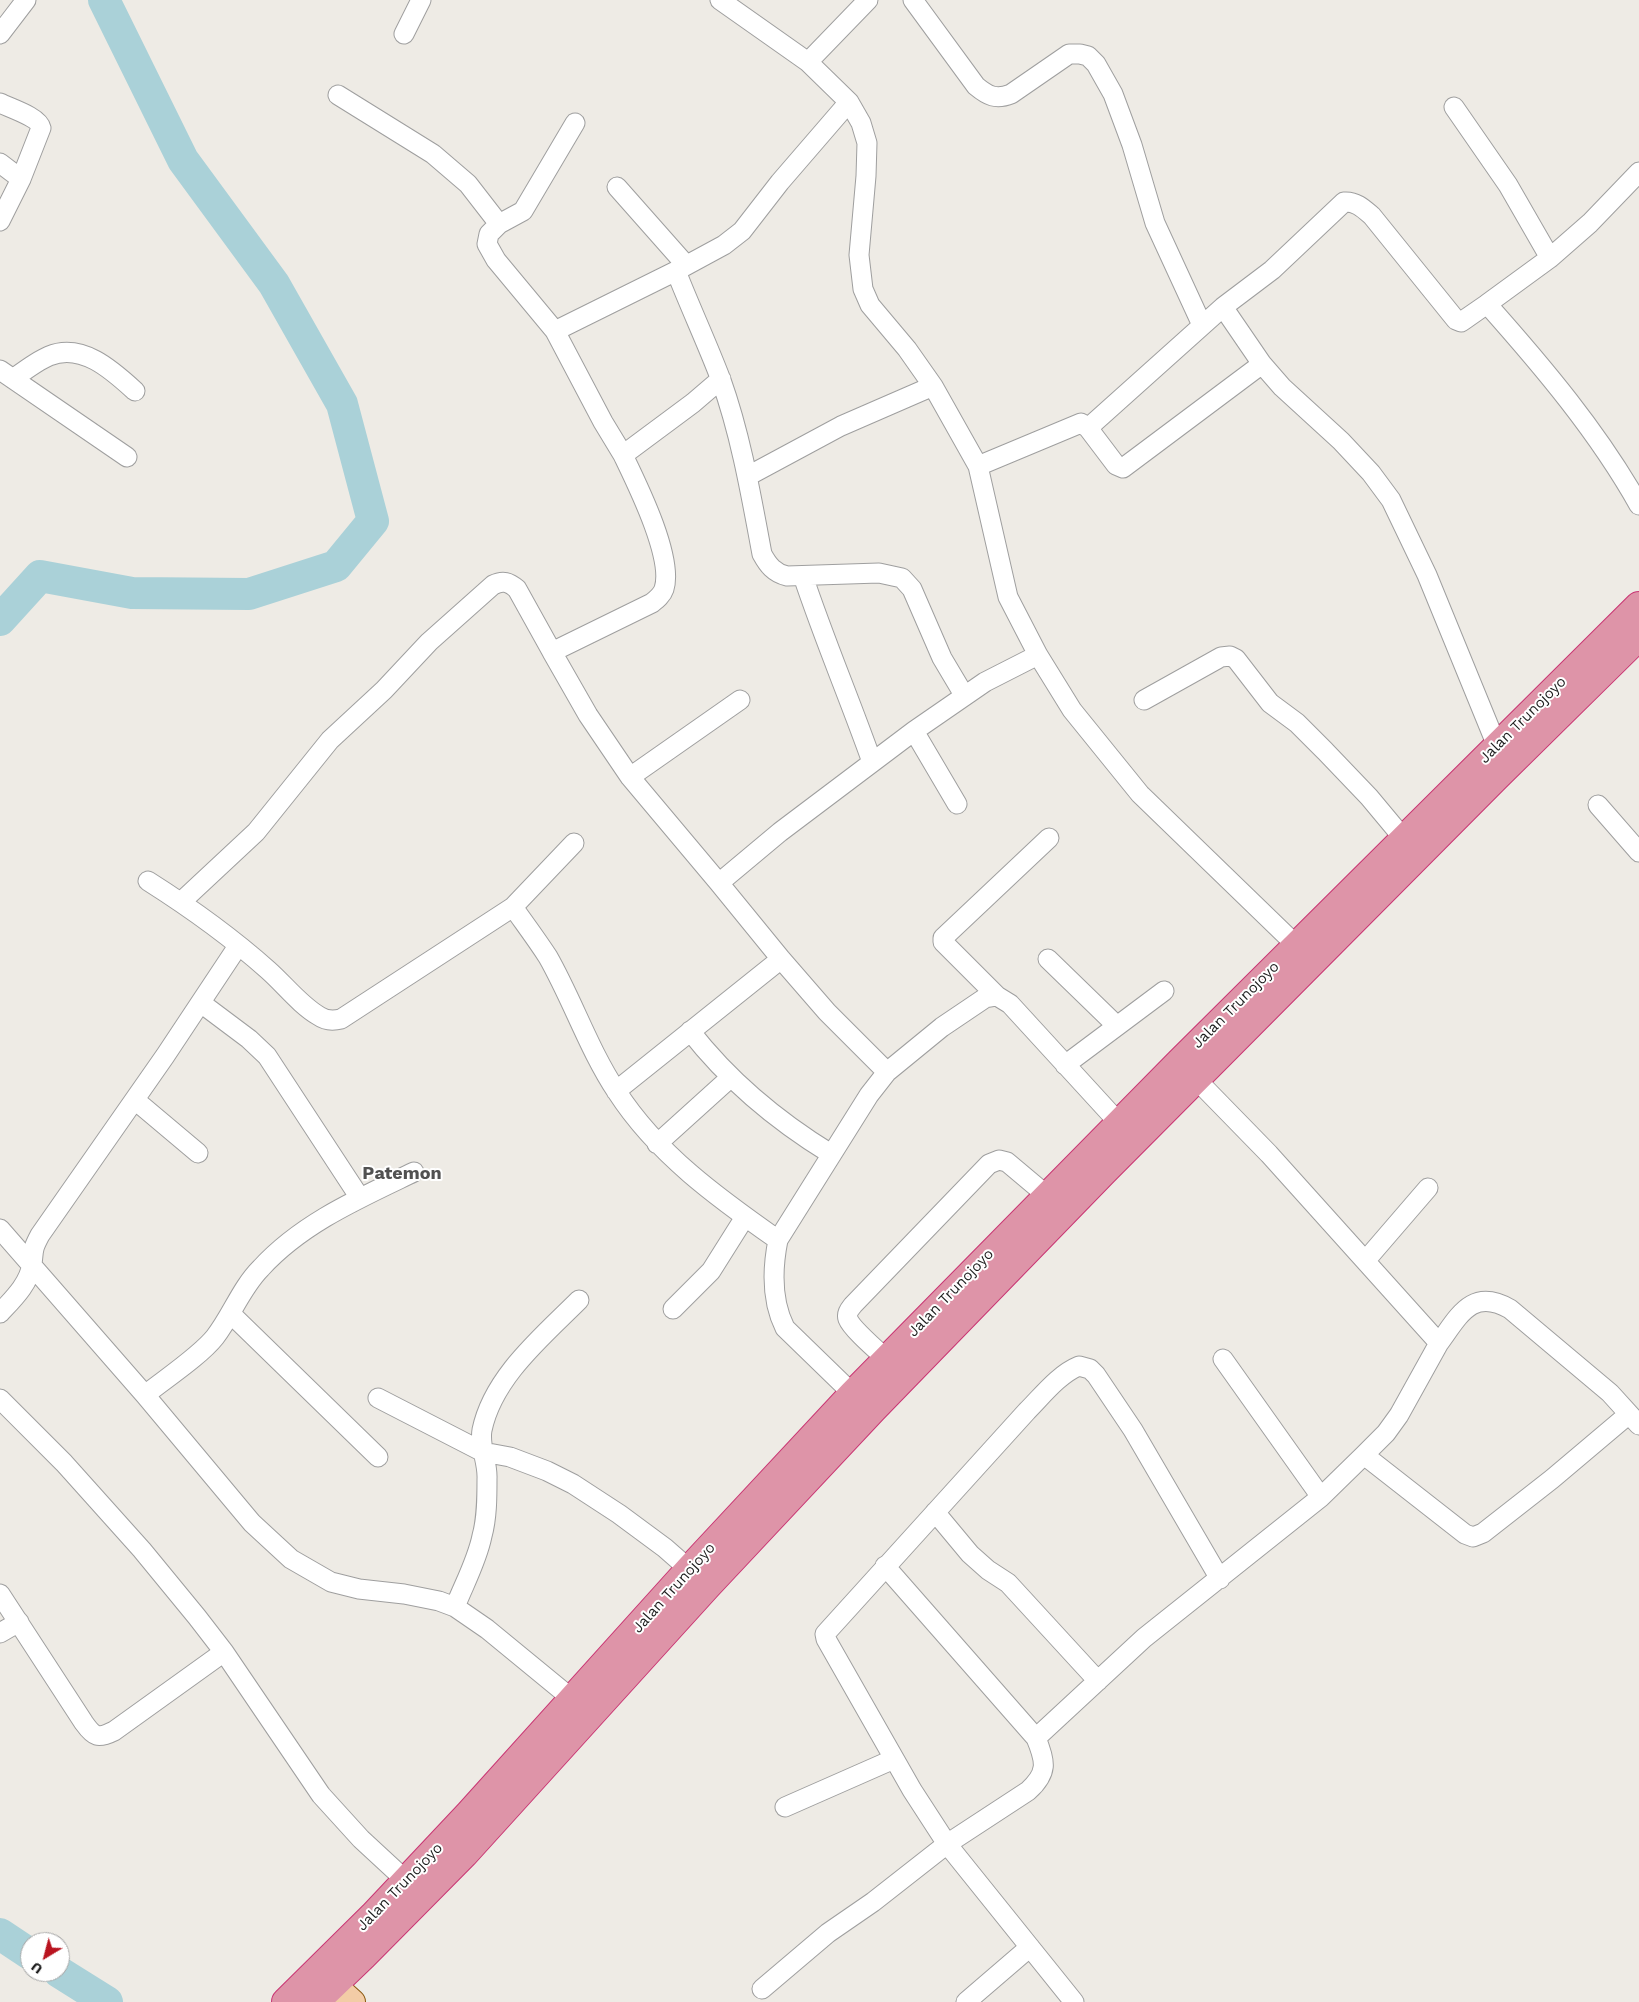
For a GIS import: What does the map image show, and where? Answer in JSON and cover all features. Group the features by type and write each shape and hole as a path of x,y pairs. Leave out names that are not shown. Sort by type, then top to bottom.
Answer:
{"highway":[{"name":"Jalan Trunojoyo","path":"1056,1203 1119,1123 1187,1071 1296,945 1639,606"},
{"name":"Jalan Trunojoyo","path":"286,2002 334,1992 414,1888 699,1578 896,1368 1187,1071 1496,777 1639,636"},
{"name":"Jalan Trunojoyo","path":"699,1578 853,1394 896,1368"}],"street":[{"path":"1,31 26,0"},
{"path":"404,34 420,0"},
{"path":"720,0 808,62 849,102 861,123 867,144 859,255 863,288 870,304 907,349 933,386 978,466 1008,596 1038,656 1072,710 1140,794 1296,945"},
{"path":"808,62 868,0"},
{"path":"914,0 976,86 990,96 1002,98 1011,94 1069,54 1088,56 1096,64 1113,94 1132,145 1156,223 1202,325"},
{"path":"338,95 433,154 468,184 499,224"},
{"path":"555,331 681,268 724,245 742,231 780,182 849,102"},
{"path":"0,103 36,119 40,124 40,130 21,179 0,221"},
{"path":"1454,107 1508,186 1550,258"},
{"path":"552,652 652,604 664,590 665,580 660,541 623,455 603,422 555,331 496,260 489,249 487,239 488,234 499,224 523,211 575,123"},
{"path":"0,163 21,179"},
{"path":"1088,428 1202,325 1272,270 1340,204 1347,201 1357,204 1372,216 1456,320 1460,322 1550,258 1590,223 1639,172"},
{"path":"617,187 681,268 734,421 748,476 762,554 771,568 781,575 879,573 902,578 912,590 942,658 964,696"},
{"path":"1487,304 1526,348 1605,448 1639,506"},
{"path":"1223,307 1262,364 1282,387 1341,441 1365,467 1390,500 1427,575 1497,746"},
{"path":"4,374 49,356 62,352 75,352 88,356 102,364 135,391"},
{"path":"978,466 1081,423 1088,428 1116,465 1122,468 1262,364"},
{"path":"4,374 127,457"},
{"path":"623,455 721,380"},
{"path":"748,476 841,426 933,386"},
{"path":"803,576 822,634 845,685 872,762"},
{"path":"181,902 256,832 330,740 384,690 429,642 493,586 502,582 512,585 517,590 588,715 630,777 719,883 780,960 827,1012 887,1072"},
{"path":"719,883 780,832 914,731 985,682 1038,656"},
{"path":"1144,700 1221,657 1230,656 1236,659 1270,703 1297,723 1325,751 1369,797 1404,838"},
{"path":"630,777 740,700"},
{"path":"914,731 957,804"},
{"path":"1598,805 1639,852"},
{"path":"1049,838 943,938 943,942 996,996 1010,1004 1119,1123"},
{"path":"148,880 181,902 238,946 268,970 306,1006 325,1020 335,1021 341,1019 513,907 574,843"},
{"path":"513,907 548,958 591,1046 616,1091 637,1122 657,1144 692,1175 745,1217 778,1240"},
{"path":"0,1313 25,1283 32,1264 31,1254 40,1235 135,1100 238,946"},
{"path":"1048,959 1116,1025"},
{"path":"616,1091 780,960"},
{"path":"1065,1065 1116,1025 1164,991"},
{"path":"853,1394 785,1328 778,1314 774,1295 774,1263 778,1240 869,1095 887,1072 942,1027 985,998 996,996"},
{"path":"201,1003 267,1056 360,1198"},
{"path":"690,1031 730,1078 803,1138 831,1154"},
{"path":"1187,1071 1269,1154 1439,1343"},
{"path":"657,1144 730,1078"},
{"path":"135,1100 198,1154"},
{"path":"896,1368 854,1328 848,1320 848,1312 982,1171 989,1164 999,1160 1007,1162 1056,1203"},
{"path":"145,1395 207,1346 231,1314 250,1280 261,1267 311,1226 360,1198 414,1172"},
{"path":"1366,1260 1428,1188"},
{"path":"673,1309 711,1271 745,1217"},
{"path":"0,1229 145,1395 252,1523 291,1558 331,1582 359,1589 404,1594 455,1607 487,1630 582,1706"},
{"path":"455,1607 482,1536 488,1478 481,1440 482,1429 506,1379 522,1358 579,1300"},
{"path":"1036,1738 1144,1638 1321,1497 1364,1456 1386,1433 1399,1415 1439,1343 1469,1307 1479,1301 1496,1302 1510,1309 1610,1393 1634,1419 1552,1479 1483,1533 1473,1537 1465,1534 1364,1456"},
{"path":"231,1314 378,1457"},
{"path":"1223,1359 1321,1497"},
{"path":"1074,2002 947,1844 912,1790 825,1635 1026,1411 1071,1370 1082,1366 1090,1369 1096,1375 1133,1430 1220,1578"},
{"path":"378,1398 483,1452 520,1461 547,1471 573,1484 619,1514 699,1578"},
{"path":"0,1399 64,1463 198,1616 321,1795 361,1839 414,1888"},
{"path":"935,1512 970,1554 988,1570 1008,1583 1098,1681"},
{"path":"762,1989 828,1933 873,1902 947,1844 1034,1785 1043,1772 1044,1760 1036,1738 885,1566"},
{"path":"0,1594 84,1722 92,1733 98,1736 104,1736 114,1731 224,1652"},
{"path":"0,1633 19,1622"},
{"path":"785,1807 894,1759"},
{"path":"966,2002 1030,1947"}],"waterway":[{"path":"0,620 40,576 132,593 249,594 336,566 373,521 342,404 274,284 183,160 104,0"},
{"path":"0,1934 20,1947"},
{"path":"70,1979 107,2002"}],"district":[{"name":"Patemon","path":"402,1174"}]}
